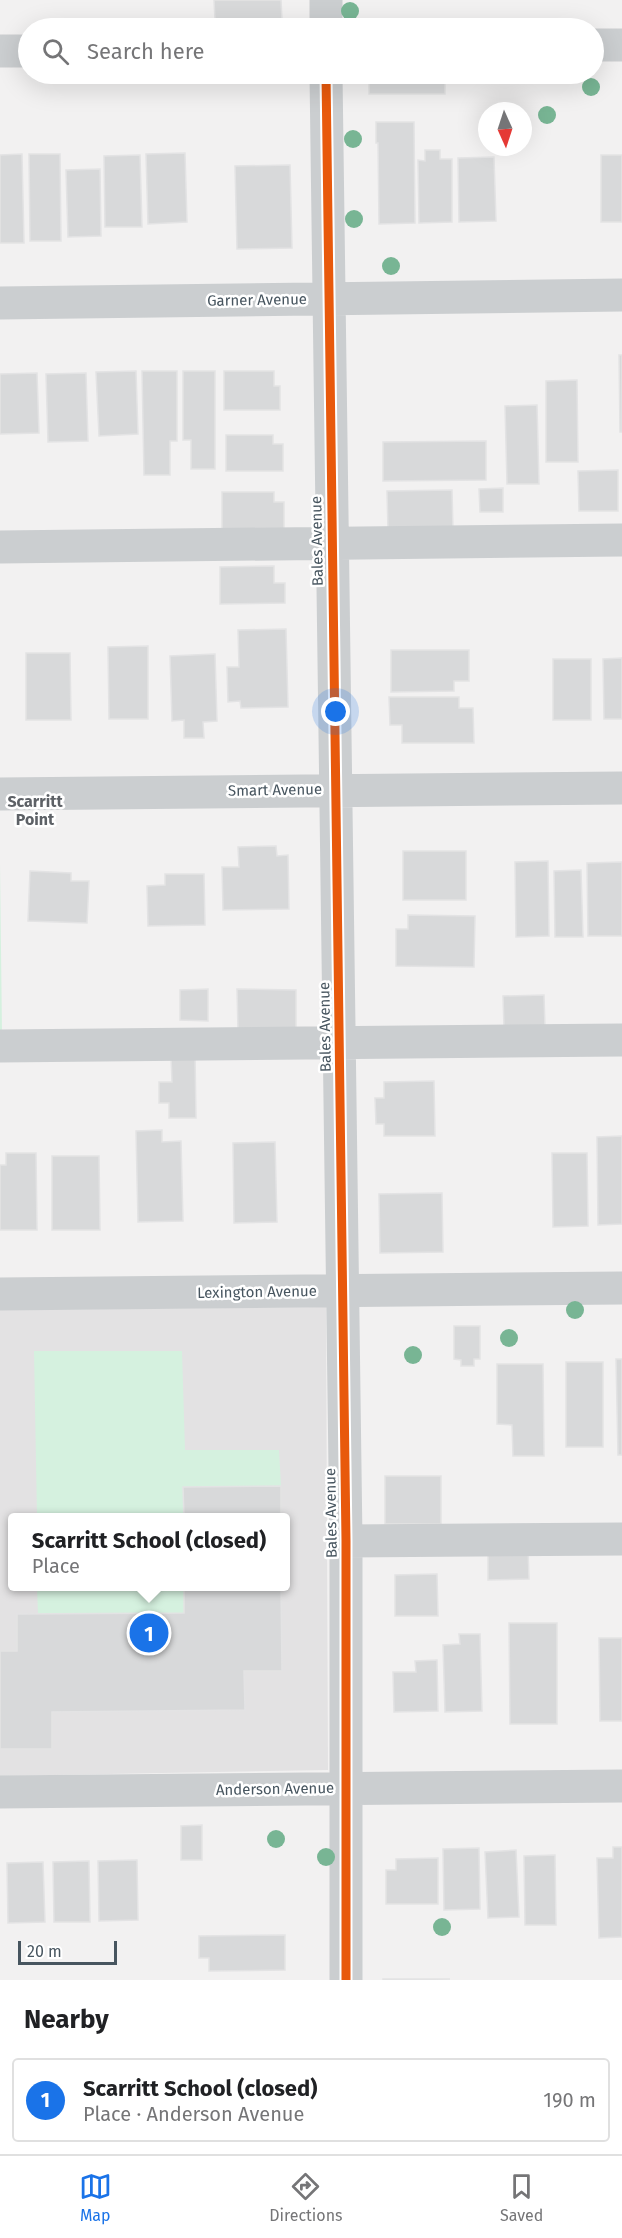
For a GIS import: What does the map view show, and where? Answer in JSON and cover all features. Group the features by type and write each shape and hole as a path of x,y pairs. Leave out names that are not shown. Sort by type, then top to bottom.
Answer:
{"street":[{"path":"326,0 326,18"},
{"path":"604,45 622,45"},
{"path":"0,51 18,51"},
{"name":"Bales Avenue","path":"326,84 346,1541 346,1980"},
{"name":"Garner Avenue","path":"0,303 622,295"},
{"path":"0,547 622,540"},
{"name":"Smart Avenue","path":"0,794 622,788"},
{"path":"0,1046 622,1040"},
{"name":"Lexington Avenue","path":"0,1294 622,1288"},
{"path":"346,1541 622,1539"},
{"name":"Anderson Avenue","path":"0,1792 622,1785"}],"shaded area":[{"path":"326,1307 328,1770 0,1776 0,1310"}],"green space":[{"path":"0,863 2,1034 0,1034"},
{"path":"34,1351 182,1351 185,1450 279,1450 281,1486 184,1487 184,1513 37,1513"},
{"path":"37,1591 184,1591 184,1613 38,1614"}],"building":[{"path":"214,0 281,0 282,18 215,18"},
{"path":"369,84 445,84 445,94 369,94"},
{"path":"376,122 414,122 415,223 379,224"},
{"path":"425,150 440,150 440,159 452,159 452,222 419,223 418,160 425,161"},
{"path":"185,153 187,222 148,224 146,154"},
{"path":"22,154 24,243 0,243 0,155"},
{"path":"29,154 60,154 61,241 30,241"},
{"path":"140,155 142,227 105,227 104,156"},
{"path":"601,155 622,155 622,222 601,222"},
{"path":"494,157 496,221 459,222 458,158"},
{"path":"290,165 292,248 237,249 235,166"},
{"path":"100,169 101,236 68,237 66,170"},
{"path":"619,355 622,355 622,432 620,432"},
{"path":"136,371 138,434 99,436 96,372"},
{"path":"142,371 177,371 177,441 170,441 170,475 144,475"},
{"path":"183,371 215,371 215,469 191,469 191,440 183,440"},
{"path":"224,371 274,371 274,386 280,386 280,410 224,410"},
{"path":"37,373 39,433 0,434 0,374"},
{"path":"86,373 88,441 48,442 46,374"},
{"path":"577,380 578,462 546,462 546,381"},
{"path":"537,405 539,484 507,484 505,406"},
{"path":"226,435 273,435 273,444 283,444 283,471 226,471"},
{"path":"486,441 486,480 383,481 383,442"},
{"path":"618,470 618,511 579,511 578,471"},
{"path":"503,488 503,512 480,512 479,489"},
{"path":"452,490 453,530 388,531 387,491"},
{"path":"222,492 274,492 274,502 284,502 284,529 222,530"},
{"path":"274,566 274,583 285,583 285,603 220,604 220,567"},
{"path":"286,629 288,707 241,708 240,701 228,702 227,667 239,667 238,630"},
{"path":"148,646 148,719 109,719 108,647"},
{"path":"391,650 469,650 469,681 454,681 454,691 391,692"},
{"path":"26,653 70,653 71,720 26,720"},
{"path":"215,654 217,721 203,722 204,738 184,738 184,720 172,721 170,656"},
{"path":"622,658 622,719 604,719 603,659"},
{"path":"553,659 591,659 591,720 553,720"},
{"path":"389,697 459,697 459,708 473,708 474,743 402,743 402,725 390,725"},
{"path":"276,846 277,856 288,855 289,909 223,910 222,867 239,867 238,847"},
{"path":"403,851 466,851 466,900 403,900"},
{"path":"548,861 549,936 516,937 515,862"},
{"path":"622,862 622,936 588,936 587,863"},
{"path":"581,870 583,937 555,937 554,871"},
{"path":"30,871 71,873 71,881 89,881 87,923 28,921"},
{"path":"165,874 204,874 205,925 148,926 147,886 165,885"},
{"path":"408,915 475,916 474,967 396,966 396,929 408,929"},
{"path":"208,989 208,1021 180,1020 180,990"},
{"path":"237,989 296,990 296,1031 238,1031"},
{"path":"544,995 545,1028 504,1028 503,996"},
{"path":"195,1055 196,1118 169,1118 169,1103 159,1103 159,1082 172,1082 171,1056"},
{"path":"434,1081 435,1136 384,1136 384,1124 376,1124 375,1098 384,1098 384,1082"},
{"path":"162,1130 162,1142 181,1141 183,1221 138,1222 136,1131"},
{"path":"622,1136 622,1224 598,1225 597,1137"},
{"path":"275,1142 277,1222 234,1223 233,1143"},
{"path":"6,1153 36,1153 37,1230 0,1230 0,1165 6,1165"},
{"path":"552,1153 587,1153 588,1226 553,1227"},
{"path":"52,1156 99,1156 100,1230 52,1230"},
{"path":"442,1193 443,1252 380,1253 379,1194"},
{"path":"454,1326 480,1326 480,1359 474,1359 474,1366 461,1366 461,1360 454,1359"},
{"path":"616,1359 622,1359 622,1455 618,1455"},
{"path":"566,1362 603,1362 603,1447 566,1447"},
{"path":"497,1364 543,1364 544,1456 513,1456 512,1425 497,1424"},
{"path":"385,1476 441,1476 441,1524 385,1524"},
{"path":"281,1486 281,1513 184,1513 183,1487"},
{"path":"528,1547 529,1579 488,1580 488,1548"},
{"path":"437,1574 438,1616 395,1616 395,1575"},
{"path":"184,1591 281,1591 282,1671 244,1671 245,1710 52,1712 52,1749 0,1749 0,1651 17,1651 17,1614 184,1613"},
{"path":"509,1623 557,1623 557,1724 510,1724"},
{"path":"459,1634 480,1634 482,1711 445,1712 443,1645 460,1644"},
{"path":"599,1638 622,1638 622,1721 600,1721"},
{"path":"437,1660 438,1711 394,1712 393,1672 416,1672 415,1661"},
{"path":"202,1825 202,1860 181,1860 181,1826"},
{"path":"613,1847 622,1847 622,1937 599,1938 597,1858 613,1858"},
{"path":"479,1848 480,1909 444,1910 443,1849"},
{"path":"516,1850 519,1917 488,1918 485,1852"},
{"path":"555,1855 556,1925 525,1925 524,1856"},
{"path":"438,1858 438,1904 386,1904 386,1870 396,1870 396,1859"},
{"path":"137,1860 138,1920 99,1921 98,1861"},
{"path":"89,1861 90,1922 54,1922 53,1862"},
{"path":"43,1862 45,1922 8,1923 7,1863"},
{"path":"285,1935 285,1970 209,1971 209,1958 199,1958 199,1936"},
{"path":"383,1979 450,1979 383,1980"}],"cycle path":[{"path":"326,84 346,1541 346,1980"}],"place":[{"name":"Scarritt School (closed)","path":"149,1633"}],"district":[{"name":"Scarritt Point","path":"35,810"}]}
